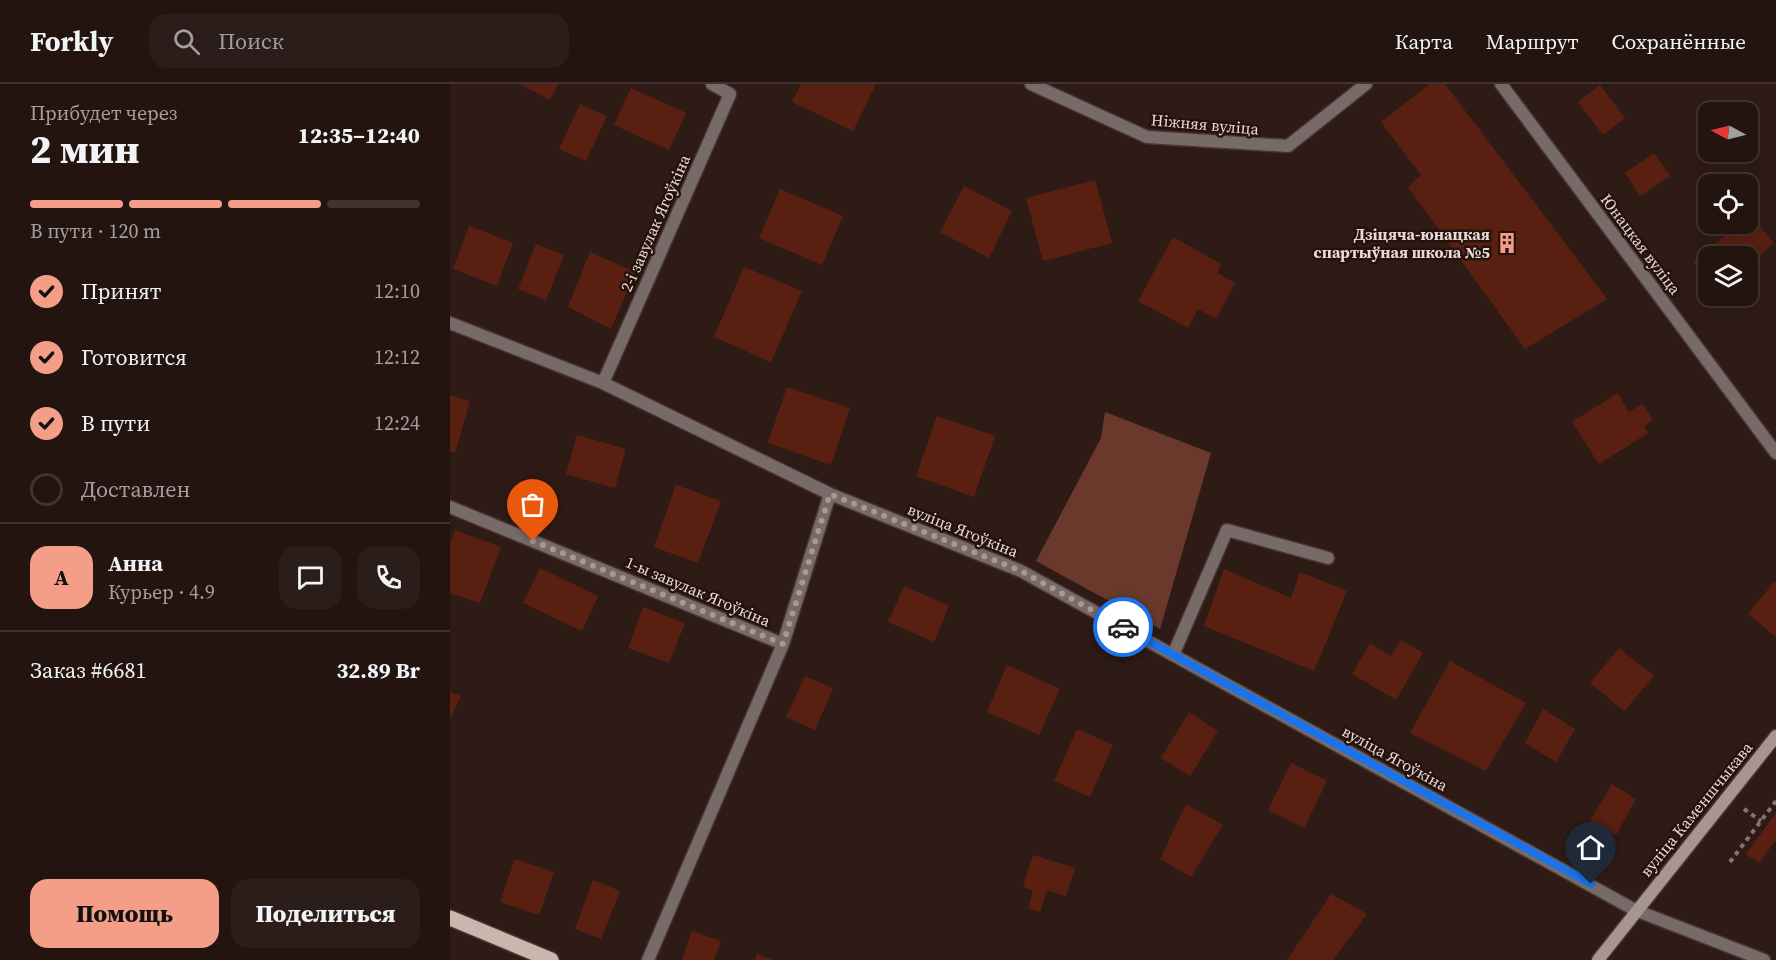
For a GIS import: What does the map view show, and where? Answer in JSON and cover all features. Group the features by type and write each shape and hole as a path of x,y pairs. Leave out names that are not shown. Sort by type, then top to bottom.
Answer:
{"main road":[{"path":"450,918 551,960"}],"street":[{"name":"2-і завулак Ягоўкіна","path":"603,384 733,89 712,84"},
{"name":"Ніжняя вуліца","path":"1031,84 1148,137 1288,146 1366,84"},
{"name":"Юнацкая вуліца","path":"1501,84 1776,453"},
{"name":"вуліца Ягоўкіна","path":"450,323 603,384 830,494 1021,571 1635,910 1764,960"},
{"path":"783,644 830,494"},
{"name":"1-ы завулак Ягоўкіна","path":"450,507 783,644 648,960"},
{"path":"1173,655 1227,530 1328,558"},
{"name":"вуліца Каменшчыкава","path":"1598,960 1635,910 1776,736"}],"path":[{"path":"1730,862 1776,801"}],"shaded area":[{"path":"1105,412 1211,453 1160,629 1036,561 1101,438"}],"building":[{"path":"520,84 558,84 550,100"},
{"path":"801,84 876,84 853,131 792,102"},
{"name":"Дзіцяча-юнацкая спартыўная школа №5","path":"1430,84 1445,84 1607,299 1525,349 1408,187 1421,175 1381,122"},
{"path":"1600,85 1625,118 1603,135 1578,102"},
{"path":"631,88 686,113 669,150 614,125"},
{"path":"580,104 607,116 586,161 559,149"},
{"path":"1654,153 1670,176 1640,196 1625,173"},
{"path":"1095,180 1112,243 1043,261 1026,198"},
{"path":"964,186 1012,211 989,258 940,232"},
{"path":"780,189 843,216 822,265 759,238"},
{"path":"1758,224 1774,243 1758,257 1758,246 1712,246 1727,234 1758,234"},
{"path":"469,226 513,243 497,286 453,269"},
{"path":"1173,237 1221,264 1217,273 1235,283 1216,319 1198,309 1188,328 1138,301"},
{"path":"536,244 564,255 546,300 518,289"},
{"path":"590,252 635,272 611,329 568,307"},
{"path":"1698,258 1698,268 1693,262"},
{"path":"744,267 802,291 771,362 714,337"},
{"path":"787,387 850,408 831,465 768,443"},
{"path":"1618,393 1629,412 1642,404 1653,420 1644,426 1648,433 1599,464 1572,422"},
{"path":"450,395 470,401 455,453 450,451"},
{"path":"937,416 995,436 974,497 916,476"},
{"path":"577,435 626,449 615,488 566,474"},
{"path":"676,485 721,501 698,563 654,547"},
{"path":"455,530 501,547 480,603 450,593 450,543"},
{"path":"540,568 598,596 582,631 523,603"},
{"path":"1224,569 1291,598 1300,572 1347,591 1314,671 1204,626"},
{"path":"1774,582 1776,583 1776,637 1748,614"},
{"path":"904,586 949,606 934,642 888,622"},
{"path":"643,607 685,623 669,663 628,648"},
{"path":"1401,640 1423,653 1396,700 1352,674 1370,643 1391,656"},
{"path":"1619,648 1654,676 1624,711 1590,683"},
{"path":"1450,661 1526,703 1486,771 1410,733"},
{"path":"1007,665 1060,689 1039,735 987,712"},
{"path":"805,676 833,688 815,730 786,717"},
{"path":"450,692 461,696 450,719"},
{"path":"1543,709 1575,729 1556,762 1525,743"},
{"path":"1189,712 1218,731 1190,776 1161,758"},
{"path":"1077,729 1113,745 1090,797 1054,781"},
{"path":"1291,763 1327,781 1304,828 1268,810"},
{"path":"1612,784 1636,799 1616,835 1590,821"},
{"path":"1186,804 1223,825 1191,877 1160,859"},
{"path":"1776,813 1776,840 1759,863 1746,854"},
{"path":"1033,855 1075,868 1066,896 1047,890 1040,912 1028,908 1033,891 1023,887"},
{"path":"515,859 554,872 539,915 500,902"},
{"path":"593,880 620,891 601,939 575,929"},
{"path":"1331,894 1367,914 1333,960 1287,960"},
{"path":"692,931 721,941 714,960 682,960"},
{"path":"757,954 773,960 755,960"}],"way so far":[{"path":"533,541 783,644 830,494 1021,571 1123,627"}],"place":[{"name":"Дзіцяча-юнацкая спартыўная школа №5","path":"1507,243"}],"route":[{"path":"1123,627 1591,884"}]}
